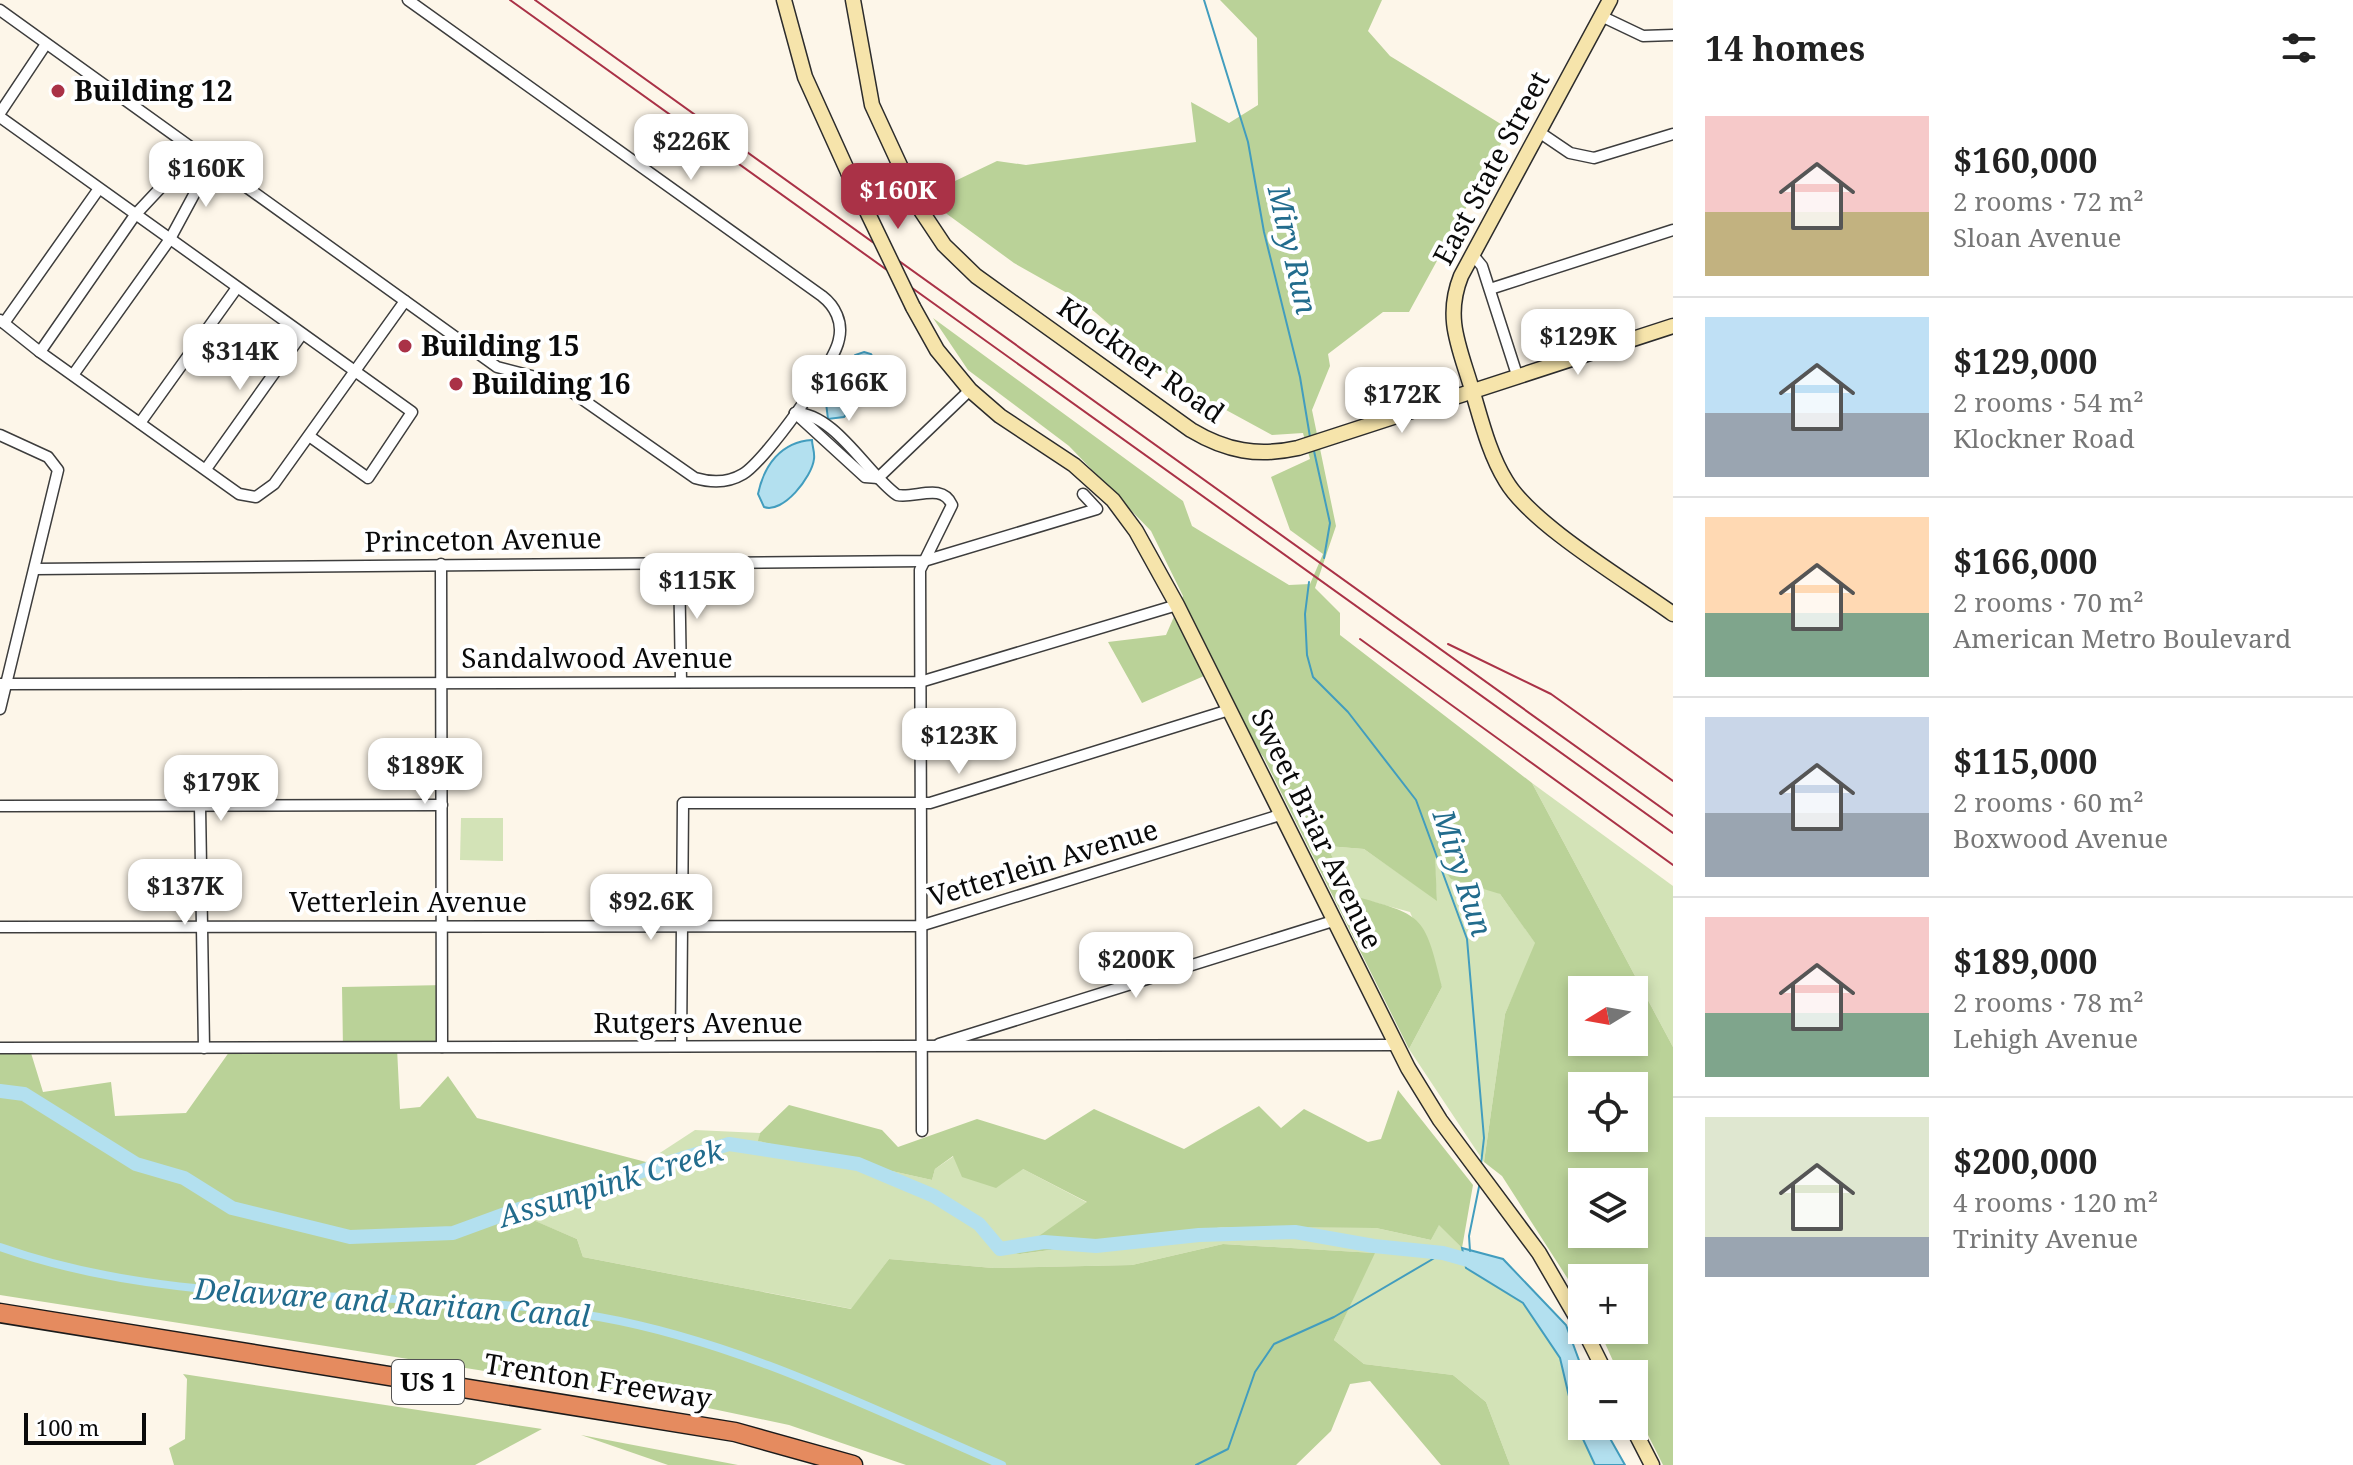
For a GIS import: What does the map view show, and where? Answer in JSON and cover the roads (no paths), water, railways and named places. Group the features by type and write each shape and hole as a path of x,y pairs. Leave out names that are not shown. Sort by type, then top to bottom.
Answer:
{"highway":[{"name":"Trenton Freeway","path":"0,1313 690,1423 774,1441 853,1465"},
{"name":"Trenton Freeway","path":"0,1325 567,1413 733,1442 817,1465"}],"main road":[{"name":"Sweet Briar Avenue","path":"784,0 805,77 919,319 955,374 970,390 1104,491 1136,531 1177,605 1422,1094 1539,1253 1568,1302"},
{"path":"789,22 797,0"},
{"name":"Klockner Road","path":"853,0 875,114 920,209 955,258 1208,441 1251,453 1298,448 1673,326"},
{"name":"East State Street","path":"1610,0 1473,255 1456,289 1452,314 1455,339 1497,464 1519,500 1673,614"},
{"path":"1639,1440 1652,1465"}],"street":[{"path":"0,10 501,369 562,385 676,467 699,479 721,481 745,472 795,413 839,341 838,318 826,299 408,0"},
{"path":"1601,16 1643,36 1673,35"},
{"path":"46,44 0,115 98,190 412,412 368,478 309,436"},
{"path":"1539,132 1570,153 1594,158 1673,134"},
{"path":"40,352 135,215 195,151"},
{"path":"73,375 170,239 211,163"},
{"path":"98,190 2,321 40,352 239,494 256,497 274,484 405,301"},
{"path":"1490,289 1673,230"},
{"path":"1473,255 1482,266 1518,378"},
{"path":"140,423 236,289"},
{"path":"206,469 302,334"},
{"path":"878,478 970,390"},
{"path":"795,413 865,477 878,478 901,496 935,493 951,501 952,511 920,570 920,926 926,1047 922,1131"},
{"path":"0,435 48,457 57,465 58,476 3,685 0,709"},
{"name":"Princeton Avenue","path":"35,569 924,561 1097,509 1083,494"},
{"path":"679,561 681,682"},
{"path":"441,564 442,1047"},
{"name":"Sandalwood Avenue","path":"3,685 920,682 1177,605"},
{"path":"681,1046 683,803 920,804 1229,710"},
{"path":"0,806 442,805"},
{"path":"200,806 204,1048"},
{"name":"Vetterlein Avenue","path":"0,927 920,926 1280,815"},
{"path":"926,1047 1333,921"},
{"name":"Rutgers Avenue","path":"0,1048 1396,1045"}],"water":[{"path":"864,352 871,354 877,364 874,381 844,417 828,419 825,395 855,355"},
{"path":"812,440 814,459 802,484 780,505 764,507 758,494 770,465 791,445"},
{"path":"1462,1248 1503,1259 1566,1325 1568,1344 1573,1344 1579,1360 1568,1360 1568,1392 1560,1358 1523,1303 1466,1268"},
{"path":"1583,1440 1611,1440 1625,1465 1595,1465"}],"waterway":[{"name":"Miry Run","path":"1204,0 1248,142 1264,232 1300,377 1310,437"},
{"name":"Miry Run","path":"1314,451 1330,523 1324,558"},
{"name":"Miry Run","path":"1309,582 1305,614 1307,655 1313,677 1348,712 1416,800 1467,939 1484,1138 1481,1164"},
{"name":"Assunpink Creek","path":"0,1091 24,1094 136,1164 184,1178 232,1208 350,1237 453,1233 513,1211 729,1144 858,1164 934,1196 979,1224 1000,1249 1044,1242 1096,1246 1199,1235 1295,1232 1374,1246 1443,1253 1482,1264"},
{"name":"Miry Run","path":"1470,1251 1469,1236 1480,1182"},
{"name":"Delaware and Raritan Canal","path":"0,1247 75,1269 149,1283 224,1291 524,1307 651,1328 805,1379 1002,1465"},
{"path":"1196,1465 1228,1449 1255,1372 1274,1344 1334,1317 1443,1253"}],"railway":[{"path":"510,0 1673,833"},
{"path":"535,0 1673,816"},
{"path":"1360,639 1673,865"},
{"path":"1448,644 1551,694 1673,781"}],"place":[{"name":"Building 12","path":"58,91"},
{"name":"Building 15","path":"405,346"},
{"name":"Building 16","path":"456,384"}]}
